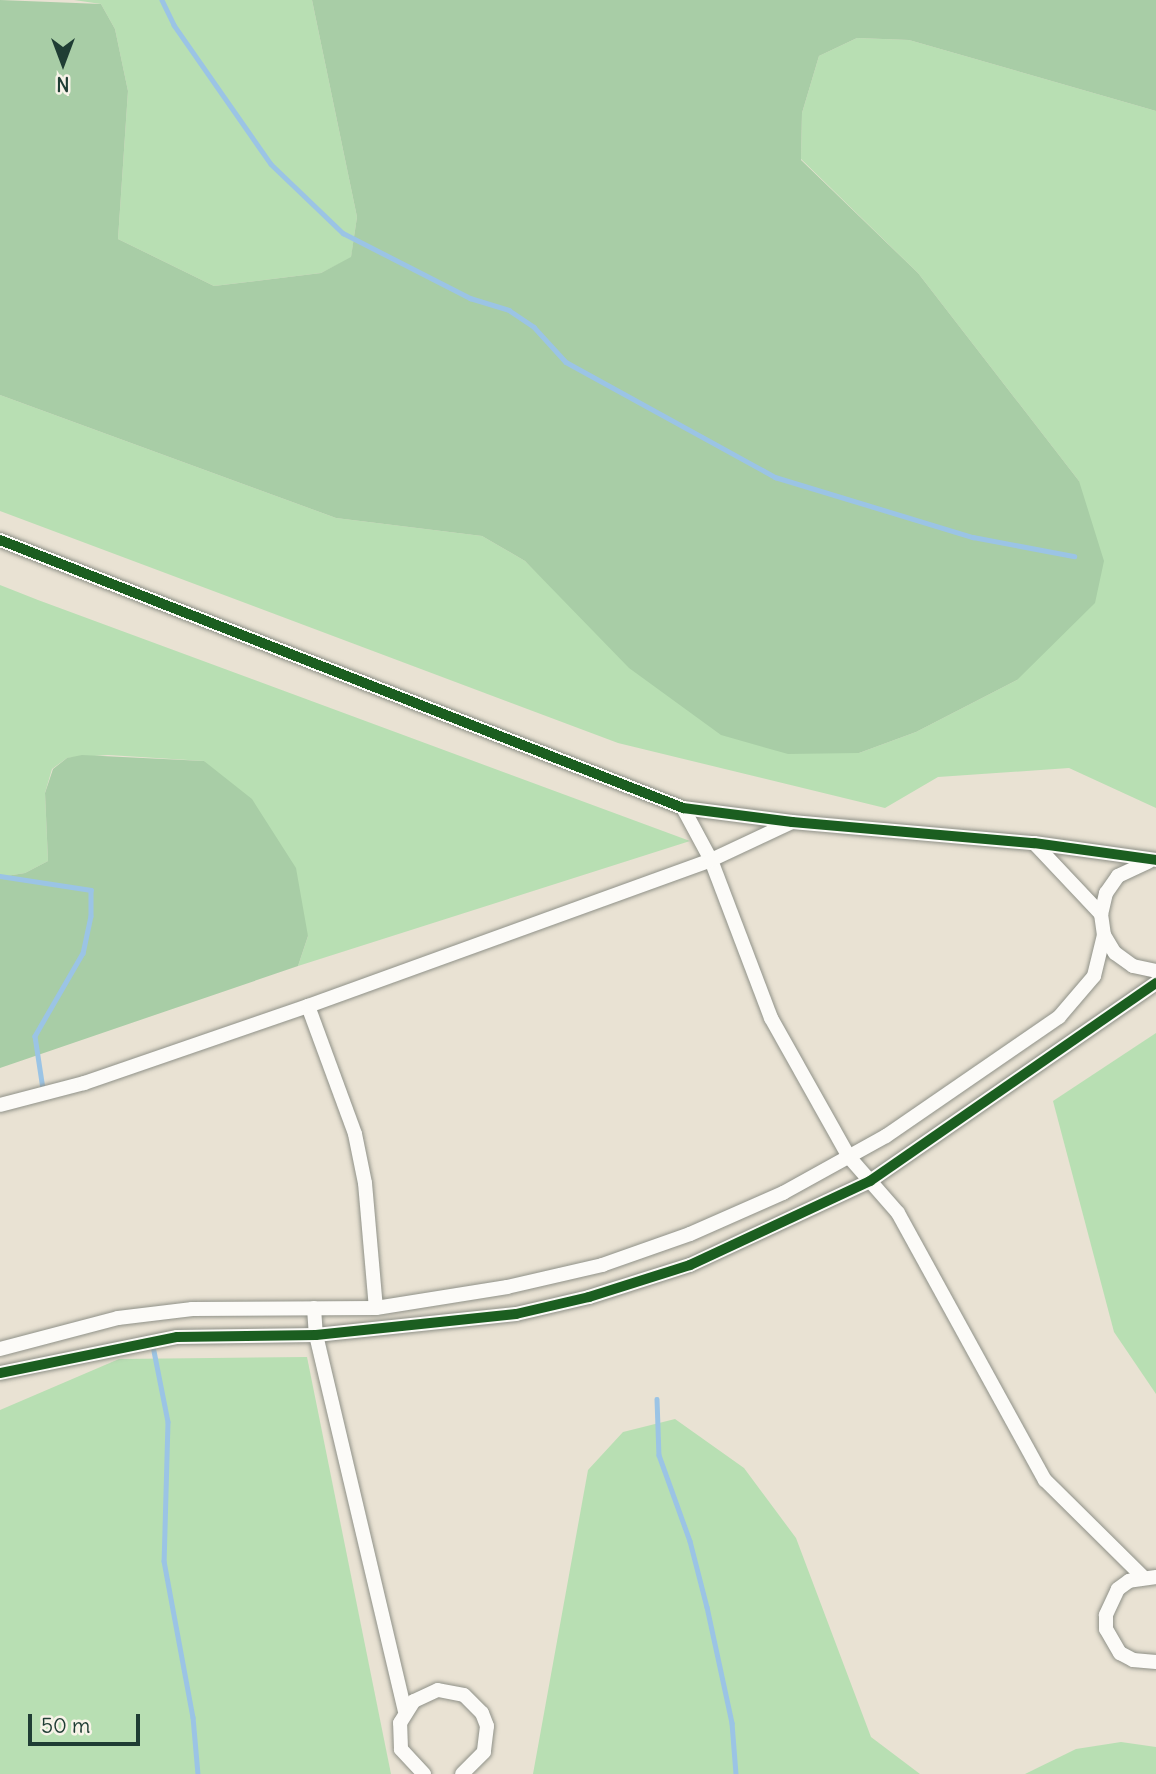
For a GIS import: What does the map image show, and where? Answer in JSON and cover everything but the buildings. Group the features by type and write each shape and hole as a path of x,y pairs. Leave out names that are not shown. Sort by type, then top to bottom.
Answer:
{"street":[{"path":"0,540 683,808 792,822 1034,843 1156,860"},
{"path":"683,808 711,860 771,1018 849,1157 898,1213 1045,1480 1150,1577"},
{"path":"0,1105 84,1083 308,1006 711,860 792,822"},
{"path":"1034,843 1101,914"},
{"path":"0,1349 118,1318 192,1309 376,1308 507,1287 602,1265 690,1234 783,1193 849,1157 1059,1017 1094,976 1104,935 1101,914 1105,893 1118,876 1136,864 1156,860"},
{"path":"1104,935 1115,953 1133,966 1156,971"},
{"path":"0,1373 177,1337 316,1335 516,1314 589,1297 690,1265 870,1181 1156,983"},
{"path":"308,1006 355,1134 365,1183 376,1308"},
{"path":"314,1308 316,1335 405,1711 399,1736 401,1749 424,1774"},
{"path":"1150,1577 1129,1581 1114,1595 1105,1615 1106,1629 1121,1653 1133,1660 1156,1662"},
{"path":"405,1711 425,1694 438,1690 464,1695 474,1703 482,1713 488,1739 477,1763 462,1774"}],"green space":[{"path":"0,0 101,4 115,29 128,91 118,239 214,286 321,273 351,257 357,217 312,0 1156,0 1156,111 909,40 857,38 819,56 802,113 801,160 918,273 1079,481 1104,561 1095,603 1017,680 916,732 859,753 788,754 721,735 629,668 525,561 482,536 336,518 0,395"},
{"path":"74,0 312,0 357,217 351,258 321,273 214,286 118,239 128,91 115,29 101,4"},
{"path":"857,38 909,40 1156,111 1156,808 1069,768 938,777 885,808 618,743 0,511 0,395 336,518 482,536 525,561 562,597 859,753 916,732 1017,680 1079,481 918,273 801,159 802,113 819,56"},
{"path":"0,585 690,841 298,966 308,936 204,761 108,755 67,758 52,769 45,793 48,861 25,873 0,877"},
{"path":"82,755 204,761 252,799 296,868 308,936 298,966 0,1068 0,877 25,873 48,861 45,793 53,769 67,758"},
{"path":"1156,1033 1156,1394 1114,1332 1053,1101"},
{"path":"307,1357 391,1774 0,1774 0,1410 119,1359"},
{"path":"675,1419 744,1468 796,1538 871,1737 920,1774 533,1774 588,1470 623,1432"},
{"path":"1121,1742 1156,1747 1156,1774 1025,1774 1076,1749"}],"waterway":[{"path":"162,0 174,25 271,164 343,233 470,298 509,310 534,327 566,362 775,477 973,537 1074,556"},
{"path":"0,876 91,890 91,916 83,953 35,1036 43,1089"},
{"path":"153,1346 168,1422 164,1561 193,1717 198,1774"},
{"path":"657,1399 659,1455 690,1541 707,1607 732,1723 736,1774"}],"cycle path":[{"path":"0,540 683,808 792,822 1034,843 1156,860"},
{"path":"0,1373 177,1337 316,1335 516,1314 589,1297 690,1265 870,1181 1156,983"}]}
